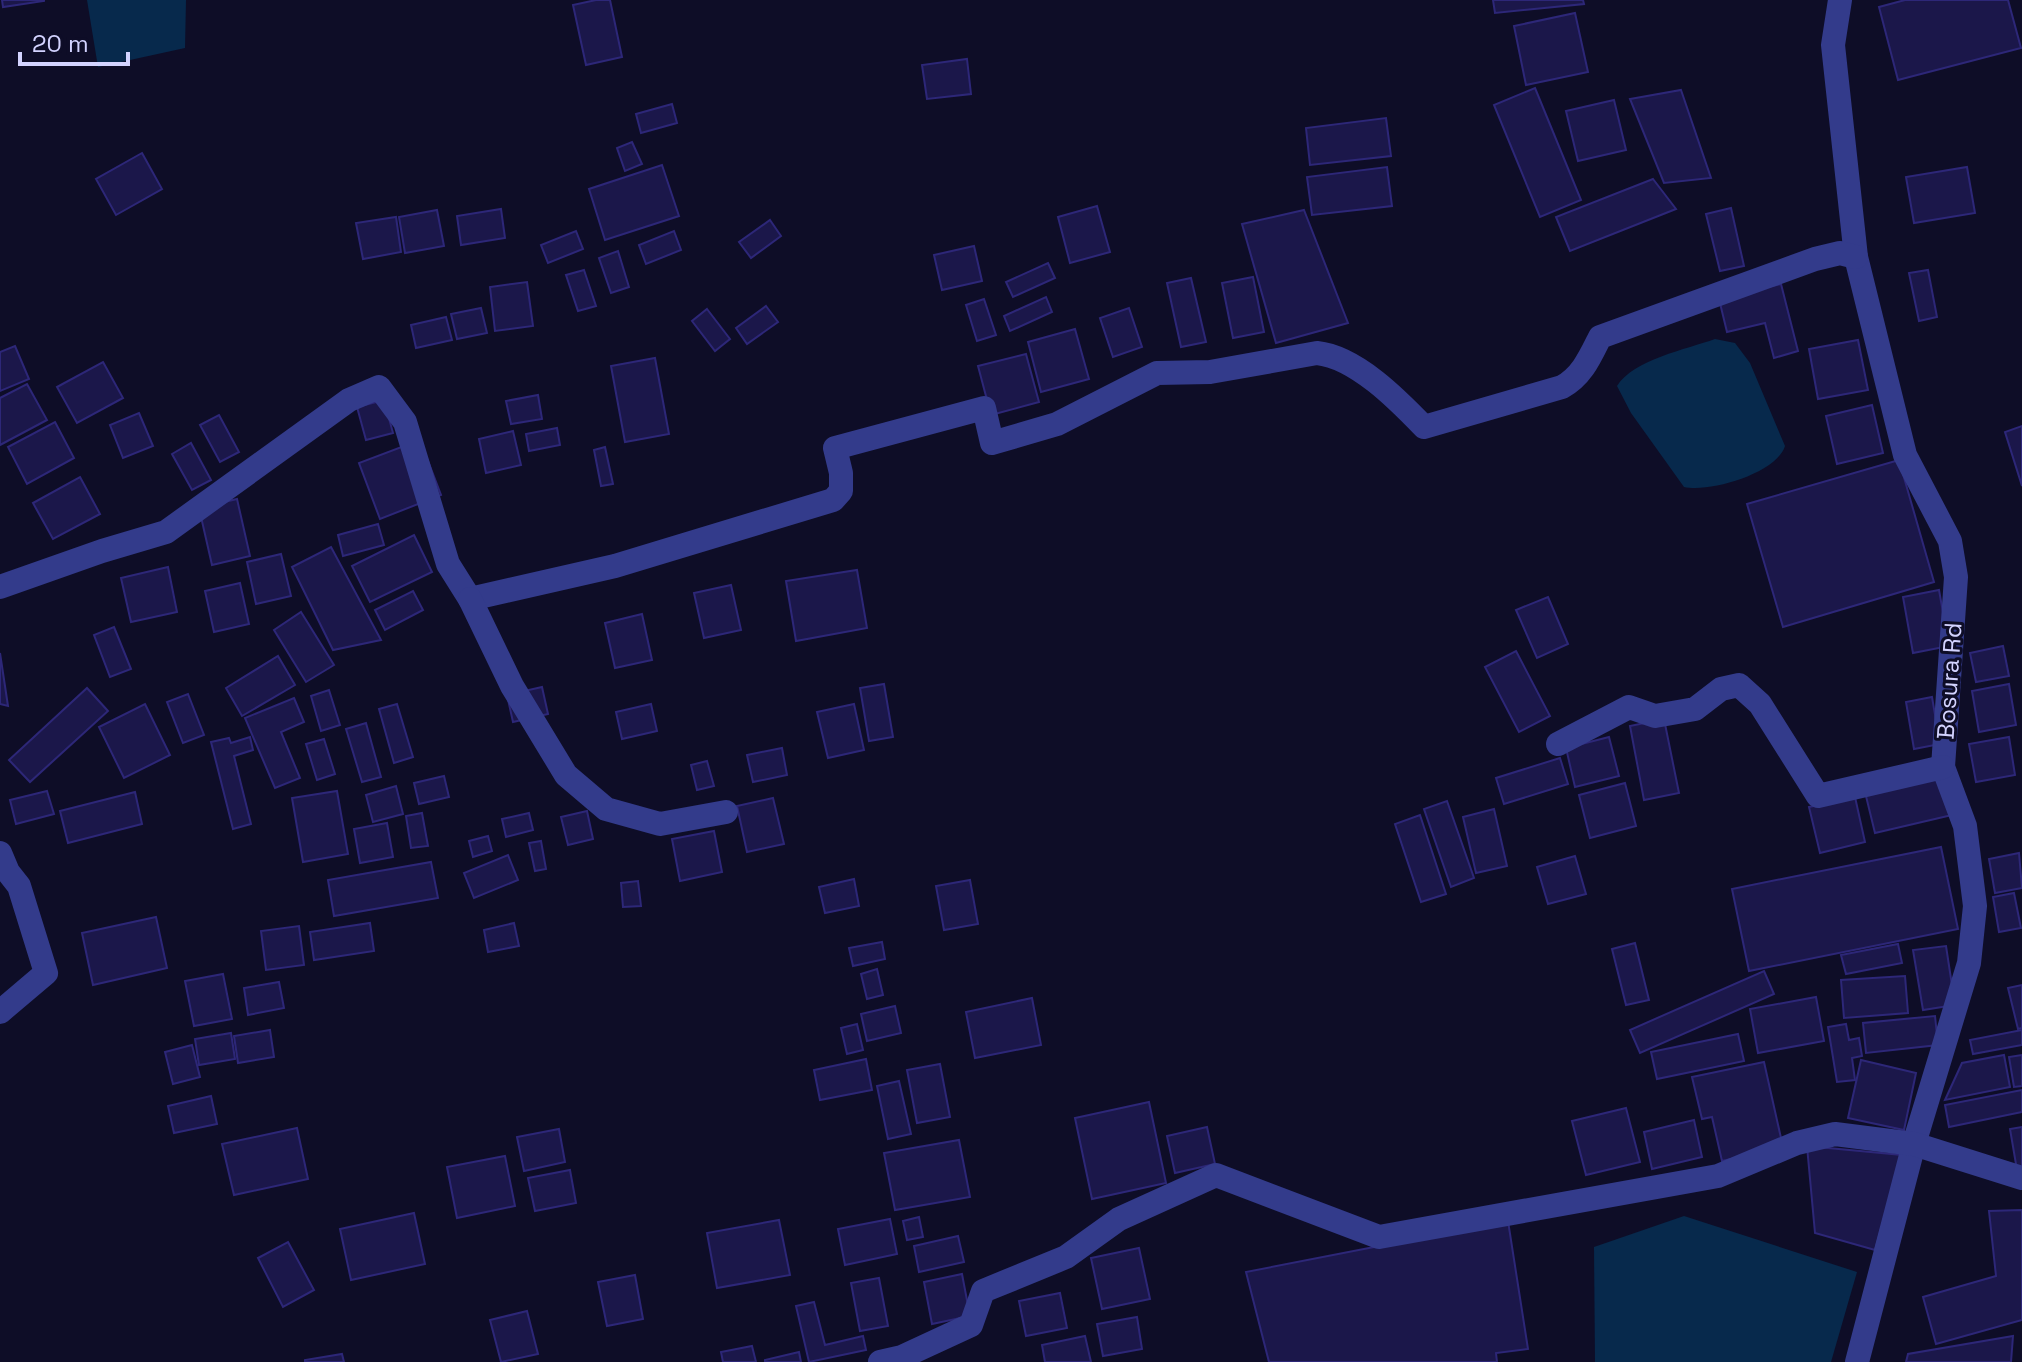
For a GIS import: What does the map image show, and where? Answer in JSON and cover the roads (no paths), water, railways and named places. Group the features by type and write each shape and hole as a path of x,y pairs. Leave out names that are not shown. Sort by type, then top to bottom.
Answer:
{"street":[{"name":"Bosura Rd","path":"1840,0 1833,45 1856,257 1905,455 1950,541 1956,577 1943,767 1965,826 1975,906 1969,963 1914,1144 1857,1362"},
{"path":"470,599 615,566 833,500 841,491 841,473 835,448 984,408 992,443 1057,424 1157,373 1210,372 1317,353 1329,354 1381,384 1424,427 1562,387 1586,365 1600,337 1815,259 1840,253 1856,257"},
{"path":"0,587 166,532 349,400 379,387 405,422 448,564 470,599 512,686 566,775 606,809 660,824 726,812"},
{"path":"1558,744 1629,707 1655,716 1695,709 1721,689 1739,685 1760,704 1818,796 1943,767"},
{"path":"0,853 8,872 19,886 46,973 0,1012"},
{"path":"880,1362 902,1357 971,1325 983,1291 1066,1257 1119,1219 1216,1175 1379,1237 1718,1176 1797,1143 1835,1134 1914,1144 2022,1178"}],"water":[{"path":"87,0 186,0 185,48 98,67"},
{"path":"1715,339 1735,343 1750,363 1785,446 1770,465 1741,479 1710,487 1684,487 1631,413 1617,386 1635,369 1648,362"},
{"path":"1684,1216 1857,1272 1831,1362 1595,1362 1594,1247"}]}
